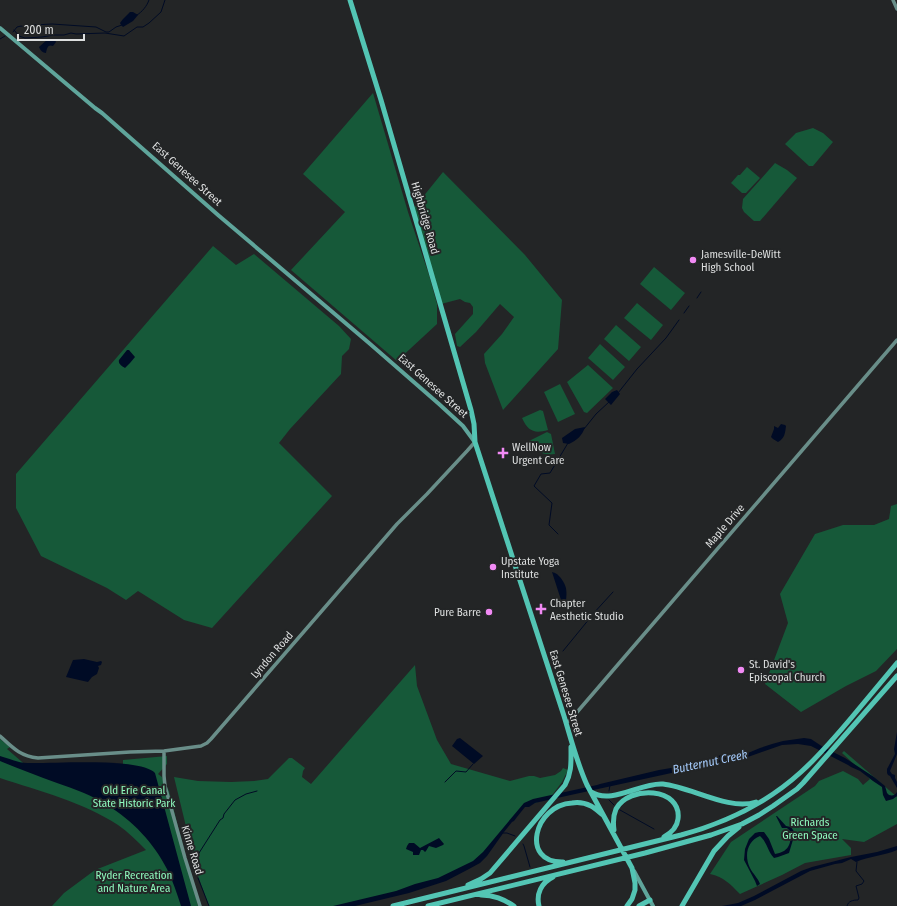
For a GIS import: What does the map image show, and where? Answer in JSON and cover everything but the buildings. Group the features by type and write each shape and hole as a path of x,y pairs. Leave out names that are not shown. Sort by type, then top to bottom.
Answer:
{"highway":[{"name":"Highbridge Road","path":"350,0 381,100 471,410 474,424 475,442"},
{"name":"East Genesee Street","path":"475,442 582,773 632,868"},
{"path":"393,906 697,831 739,814 768,797 796,777 818,756 897,663"},
{"path":"682,906 714,851 728,836 749,820 797,789 897,676"},
{"path":"457,890 490,873 565,785 570,773 571,742"},
{"path":"591,792 600,796 612,795 652,785 663,784 734,804 749,804 768,797"},
{"path":"614,833 614,815 620,804 629,797 637,794 652,792 661,794 670,800 677,808 679,814 678,823 673,831 658,841"},
{"path":"574,861 553,861 542,854 539,850 536,839 537,830 542,820 557,807 573,803 580,803 590,806 605,818"},
{"path":"428,906 637,855 727,830 749,820"},
{"path":"627,906 632,899 635,890 632,868"},
{"path":"539,906 538,895 544,883 551,878 566,872"},
{"path":"470,896 495,896 514,906"},
{"path":"639,906 650,900"}],"main road":[{"name":"East Genesee Street","path":"0,28 107,118 439,404 463,426 475,442"},
{"name":"East Genesee Street","path":"632,868 653,906"}],"street":[{"path":"893,0 897,9"},
{"name":"Maple Drive","path":"566,723 572,718 897,340"},
{"name":"Lyndon Road","path":"0,736 18,752 38,758 164,750 207,744 397,524 475,442"},
{"name":"Kinne Road","path":"164,750 165,786 200,906"}],"green space":[{"path":"373,93 437,304 437,324 397,361 291,270 345,212 303,174"},
{"path":"813,128 823,133 833,142 813,166 809,166 785,144 796,133"},
{"path":"775,163 797,178 760,221 754,221 744,212 742,208 743,199"},
{"path":"747,167 760,178 746,193 742,193 731,183"},
{"path":"443,172 525,255 562,300 558,349 503,410 485,363 484,354 502,334 514,317 500,304 476,332 460,347 457,346 455,334 473,314 473,307 470,303 460,299 441,304 414,208"},
{"path":"213,246 236,265 254,254 339,326 351,339 349,349 342,356 341,374 279,443 332,496 212,628 184,620 138,591 126,600 107,588 41,556 16,508 16,474"},
{"path":"654,267 685,293 671,310 640,284"},
{"path":"637,303 663,325 651,340 624,318"},
{"path":"616,325 641,347 629,361 604,339"},
{"path":"600,344 625,367 613,380 588,358"},
{"path":"588,365 613,388 587,413 584,412 567,382"},
{"path":"560,384 575,414 558,422 544,392"},
{"path":"540,410 543,411 548,430 539,432 529,429 522,418"},
{"path":"547,432 551,434 555,454 539,452 533,448 529,441"},
{"path":"897,504 897,649 876,671 846,686 801,712 765,684 788,623 780,594 815,534 843,525 874,525 889,519 891,506"},
{"path":"415,665 417,686 437,740 451,764 510,781 529,776 540,778 555,775 563,768 568,770 562,782 550,798 523,807 479,859 445,878 346,906 209,906 198,876 174,777 198,781 231,782 268,779 289,758 292,758 305,768 302,777 311,784"},
{"name":"Old Erie Canal State Historic Park","path":"0,739 10,747 7,749 29,768 123,765 123,760 167,756 167,764 158,774 162,777 169,791 198,906 52,906 64,893 95,870 146,850 118,825 76,803 0,778"},
{"name":"Richards Green Space","path":"844,751 897,797 897,824 864,842 842,839 851,848 851,855 805,863 740,894 723,879 710,874 731,842 815,786 819,781 843,771 858,779 863,785 870,779 842,753"}],"water":[{"path":"130,12 138,15 133,21 123,27 120,23"},
{"path":"48,39 55,40 56,42 53,46 49,46 47,48 45,53 39,47"},
{"path":"127,350 129,350 135,357 125,368 120,364 119,360"},
{"path":"617,390 620,394 611,405 605,399 612,392"},
{"path":"781,424 786,426 783,437 778,442 771,437 774,426 778,428"},
{"path":"585,427 577,439 569,444 563,443 562,438 575,429"},
{"path":"552,572 560,577 565,586 566,601 562,603"},
{"path":"84,659 102,662 101,665 98,666 99,668 97,674 88,682 66,677 73,660"},
{"path":"897,732 897,754 890,771 895,775 897,788 888,775 887,769 895,754 894,749"},
{"path":"460,738 483,756 474,764 452,746 457,739"},
{"path":"804,738 811,739 845,758 885,786 889,795 894,795 897,792 897,796 886,801 883,795 882,787 860,771 811,746 798,744 782,745 745,758 535,803 529,807 525,807 480,863 446,881 409,893 355,906 333,906 396,891 438,878 473,861 483,852 524,803 533,799 659,770 695,764 724,754 748,753 783,741"},
{"path":"0,756 24,763 114,763 146,768 155,773 191,906 181,906 171,878 162,859 149,841 134,825 101,801 0,761"},
{"path":"776,816 786,826 791,827 795,833 789,853 774,858 760,836 752,841 748,849 747,859 750,868 760,884 757,886 744,860 745,849 749,839 755,833 764,832 769,839 775,854 786,850 790,841 791,832 787,828 782,828"},
{"path":"439,838 444,844 443,845 436,848 429,846 425,852 421,850 419,855 413,855 413,852 406,849 409,843 414,843 420,848"},
{"path":"897,846 897,850 887,854 866,858 856,862 851,859 842,863 810,871 741,906 722,906 738,903 801,871 812,867"}],"waterway":[{"path":"137,15 144,9 149,0"},
{"path":"14,30 19,36 25,38 64,35 71,33 105,33 124,36 137,27 143,27 149,23 161,12 165,0"},
{"path":"13,32 17,27 21,26 25,27 52,24 96,27 109,32 122,25"},
{"path":"0,39 5,36"},
{"path":"697,298 701,292"},
{"path":"684,313 689,306"},
{"path":"618,393 637,369 666,338 679,320"},
{"path":"584,429 596,414 609,402"},
{"path":"558,534 549,525 552,503 534,486 541,474 550,473 568,443"},
{"path":"592,615 613,592"},
{"path":"563,651 590,618"},
{"path":"445,782 456,771 466,772 473,764"},
{"name":"Butternut Creek","path":"609,791 610,785"},
{"path":"196,873 192,864 220,820 223,818 224,814 235,800 246,794 257,791"},
{"path":"609,800 614,805"},
{"path":"620,810 654,829"},
{"path":"503,833 515,836"},
{"path":"523,844 530,867"},
{"path":"847,906 851,901 858,900 859,898 856,886 862,884 864,881 856,871 857,862"},
{"path":"198,878 209,906"}],"place":[{"name":"Jamesville-DeWitt High School","path":"693,260"},
{"name":"WellNow Urgent Care","path":"503,453"},
{"name":"Upstate Yoga Institute","path":"493,567"},
{"name":"Chapter Aesthetic Studio","path":"541,609"},
{"name":"Pure Barre","path":"489,612"},
{"name":"St. David's Episcopal Church","path":"741,670"}],"park label":[{"name":"Ryder Recreation and Nature Area","path":"134,881"}]}
